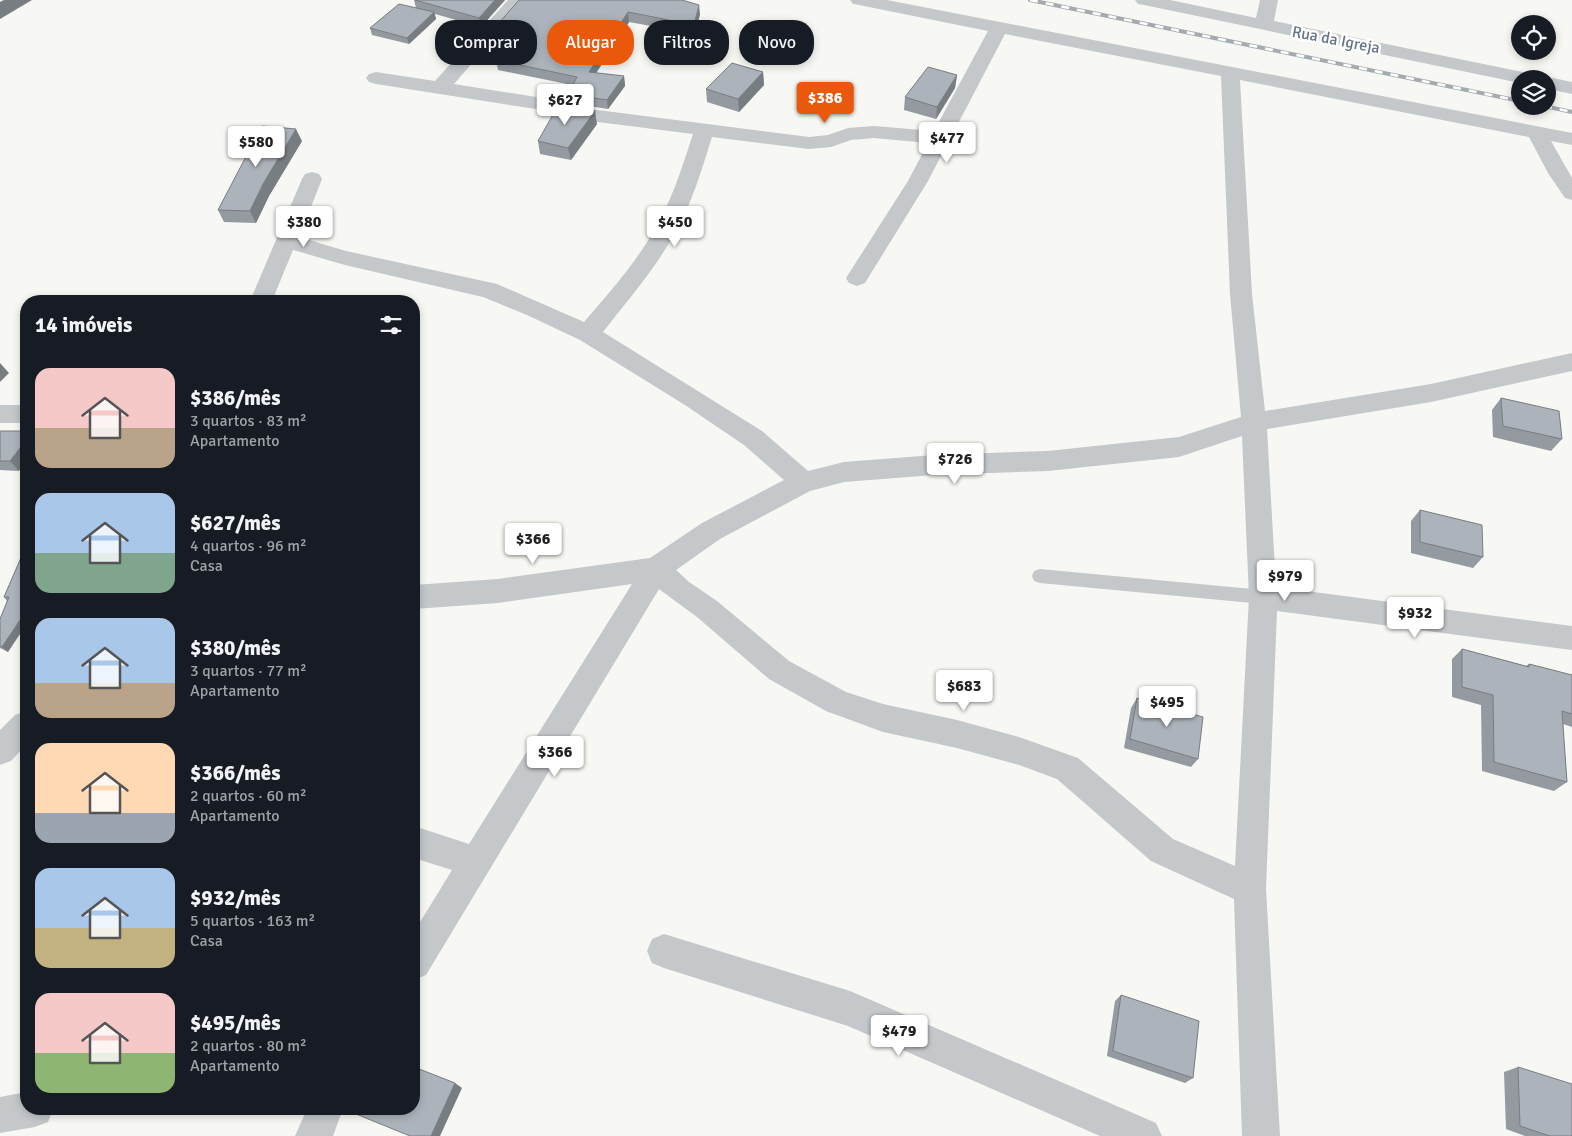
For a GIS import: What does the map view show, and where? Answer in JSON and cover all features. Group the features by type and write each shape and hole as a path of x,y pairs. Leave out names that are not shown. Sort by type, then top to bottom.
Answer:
{"street":[{"path":"441,87 518,0"},
{"path":"859,0 1572,139"},
{"name":"Rua da Igreja","path":"1144,0 1511,76"},
{"path":"1264,25 1269,0"},
{"path":"857,278 918,181 999,27"},
{"path":"1230,72 1241,294 1254,422 1263,597 1250,889 1261,1136"},
{"path":"376,78 536,103 582,114 809,143 830,141 848,134 874,132 941,138"},
{"path":"1556,85 1572,88"},
{"path":"588,334 640,268 671,220 691,172 704,131"},
{"path":"1536,131 1558,173 1572,193"},
{"path":"263,295 312,179"},
{"path":"287,241 345,258 490,290 535,309 588,334 753,438 804,482"},
{"path":"420,953 656,569 711,531 804,482 844,472 934,465 1048,461 1179,447 1254,422 1430,393 1572,362"},
{"path":"0,414 20,414"},
{"path":"420,597 498,591 656,569"},
{"path":"656,569 679,590 707,609 779,670 829,697 883,718 956,734 1019,751 1067,768 1162,850 1250,889"},
{"path":"1263,597 1572,638"},
{"path":"0,751 20,731"},
{"path":"420,844 476,862"},
{"path":"664,951 850,1009 1144,1136"},
{"path":"0,1115 20,1112"},
{"path":"314,1136 323,1115"}],"lane":[{"path":"1040,576 1263,597"}],"building":[{"path":"415,0 495,0 479,18"},
{"path":"519,0 682,0 699,5 695,20 669,20 628,12 623,20 547,20 547,65 594,65 589,72 624,76 607,100 568,94 577,77 520,65 537,65 537,20 502,20"},
{"path":"399,4 434,12 407,38 370,28"},
{"path":"732,63 763,72 738,99 706,89"},
{"path":"928,67 957,75 937,107 905,97"},
{"path":"559,104 595,111 568,148 538,141"},
{"path":"262,126 296,129 263,184 250,211 218,210"},
{"path":"1501,398 1559,411 1562,439 1503,426"},
{"path":"0,431 20,431 20,448 10,461 0,461"},
{"path":"1420,510 1482,525 1483,557 1420,542"},
{"path":"20,560 20,620 2,647 0,646 0,619 9,597 4,597"},
{"path":"1462,649 1529,667 1529,664 1572,675 1572,714 1562,711 1567,782 1494,762 1493,695 1462,687"},
{"path":"1137,698 1203,717 1198,759 1130,739"},
{"path":"1121,995 1199,1021 1193,1078 1113,1051"},
{"path":"1518,1067 1572,1084 1572,1136 1550,1136 1520,1126"},
{"path":"420,1069 455,1083 431,1136 410,1136 358,1115 420,1115"}],"railway":[{"path":"1030,0 1511,99"},
{"path":"1556,109 1572,112"}]}
